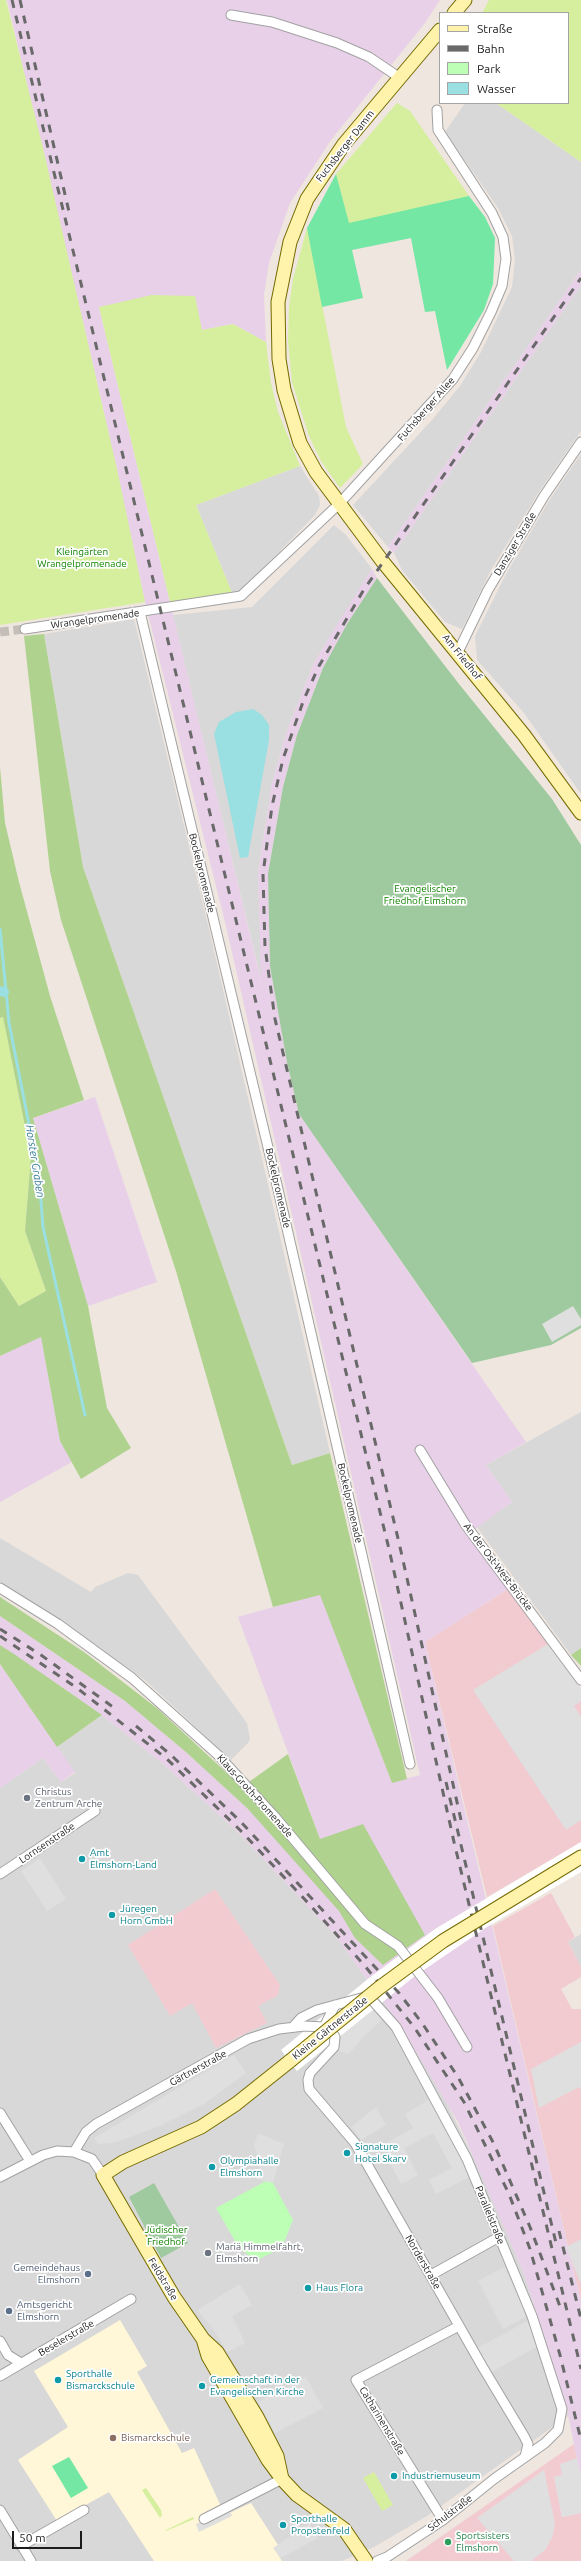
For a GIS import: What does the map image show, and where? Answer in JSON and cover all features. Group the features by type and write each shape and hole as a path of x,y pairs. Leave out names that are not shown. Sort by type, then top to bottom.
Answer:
{"main road":[{"path":"455,12 465,0"},
{"name":"Fuchsberger Damm","path":"339,504 316,472 300,443 287,404 279,359 278,302 290,242 307,199 344,144 439,31"},
{"name":"Am Friedhof","path":"339,504 524,735 581,813"},
{"name":"Kleine Gärtnerstraße","path":"102,2175 123,2162 201,2127 254,2091 379,1988 443,1941 581,1857"},
{"name":"Feldstraße","path":"102,2175 163,2279 203,2339 217,2352 257,2417 277,2456 282,2479"},
{"path":"282,2479 297,2495 344,2529 366,2561"}],"street":[{"path":"231,15 272,22 337,43 369,57 400,78"},
{"name":"Fuchsberger Allee","path":"165,608 242,596 339,504 453,379 473,348 502,286 506,259 503,237 492,213 438,130 437,110"},
{"name":"Danziger Straße","path":"458,652 488,590 544,496 581,442"},
{"name":"Wrangelpromenade","path":"25,629 165,608"},
{"name":"Bockelpromenade","path":"140,612 276,1178 410,1764"},
{"name":"An der Ost-West-Brücke","path":"420,1450 465,1524 581,1680"},
{"name":"Klaus-Groth-Promenade","path":"0,1588 58,1624 132,1678 208,1744 275,1817 365,1924 398,1946 438,1998 467,2047"},
{"name":"Lornsenstraße","path":"0,1874 95,1811"},
{"name":"Gärtnerstraße","path":"74,2152 86,2132 96,2124 248,2039 293,2027 301,2018 317,2010 365,1997"},
{"name":"Parallelstraße","path":"365,1997 372,2000 400,2034 467,2159 539,2334 562,2409 558,2430 540,2448"},
{"path":"293,2027 324,2027 335,2005"},
{"name":"Norderstraße","path":"324,2027 332,2032 335,2037 334,2047 310,2073 308,2080 313,2095 356,2143 459,2326 524,2436 528,2444 525,2457"},
{"path":"0,2113 30,2161"},
{"path":"0,2177 51,2152 74,2152 92,2160 102,2175"},
{"path":"431,2275 499,2237"},
{"name":"Beselerstraße","path":"0,2376 131,2299"},
{"name":"Catharinenstraße","path":"443,2520 356,2380 459,2326"},
{"path":"0,2341 8,2355 21,2364"},
{"name":"Schulstraße","path":"377,2561 387,2557 443,2520 525,2457 540,2448"},
{"path":"204,2519 282,2479"},
{"path":"0,2510 30,2561"},
{"path":"21,2546 84,2510"}],"shaded area":[{"path":"7,0 440,0 425,23 331,140 290,203 269,263 264,295 266,342 233,324 202,330 99,307 261,980 258,873 272,784 287,731 314,663 372,569 377,578 347,624 323,668 297,735 283,787 268,874 270,966 287,1062 299,1114 526,1442 486,1465 512,1502 467,1535 508,1589 425,1642 581,2302 581,2513 562,2517 554,2477 562,2475 560,2464 577,2458 565,2401 523,2271 458,2122 398,2022 334,1934 237,1831 162,1763 102,1715 0,1645 0,1616 125,1701 187,1753 248,1809 320,1839 238,1617 320,1594 392,1782 420,1775 226,926 145,602 102,403"},
{"path":"464,104 497,104 581,162 581,270 388,547 353,505 432,420 460,386 481,352 512,287 515,260 512,236 498,208 445,132"},
{"path":"581,270 581,285 394,553 388,547"},
{"path":"581,285 581,431 539,492 491,570 462,629 445,622 402,570 394,553"},
{"path":"581,454 581,794 524,713 477,660 475,636 505,576 550,499"},
{"path":"300,466 319,496 320,505 315,515 238,594 233,595 196,505"},
{"path":"334,525 346,535 372,569 314,663 287,731 272,784 258,873 262,983 173,615 252,607"},
{"path":"134,619 209,929 330,1453 292,1465 83,867 44,634"},
{"path":"95,1097 157,1282 88,1306 33,1118"},
{"path":"573,1306 581,1319 581,1325 552,1342 542,1324"},
{"path":"41,1336 60,1441 72,1462 0,1502 0,1356"},
{"path":"581,1412 581,1648 571,1655 477,1527 512,1502 486,1465"},
{"path":"0,1538 91,1592 95,1587 128,1573 138,1575 247,1723 250,1739 248,1743 231,1760 146,1681 70,1627 0,1582"},
{"path":"508,1589 581,1689 581,1842 487,1897 425,1642"},
{"path":"548,1644 581,1689 581,1701 574,1706 581,1717 581,1820 566,1830 473,1690"},
{"path":"0,1664 75,1772 61,1782 43,1758 0,1788"},
{"path":"102,1715 162,1763 237,1831 334,1934 398,2022 443,2095 482,2175 523,2271 565,2401 568,2416 427,2516 374,2547 342,2561 0,2561 0,1788 43,1758 61,1782 75,1773 57,1747"},
{"path":"40,1858 66,1899 47,1911 21,1871"},
{"path":"215,1889 280,1985 278,1995 258,2006 267,2023 216,2048 192,2003 170,2016 128,1945"},
{"path":"551,1893 575,1937 568,1942 581,1967 581,1977 561,1989 572,2009 581,2009 581,2302 493,1926"},
{"path":"581,1934 581,1967 568,1942"},
{"path":"370,2003 383,2019 363,2037 349,2054 339,2051 341,2036 337,2028"},
{"path":"581,2042 581,2090 579,2087 539,2108 531,2069"},
{"path":"234,2055 246,2073 204,2104 159,2126 117,2142 98,2144 94,2138"},
{"path":"430,2099 470,2177 436,2194 429,2180 452,2168 433,2133 404,2148 418,2175 401,2184 390,2164 394,2161 385,2144 413,2128 405,2114"},
{"path":"376,2107 386,2125 361,2140 351,2127"},
{"path":"258,2133 284,2144 273,2183 256,2179 261,2163 254,2146"},
{"path":"581,2239 581,2281 580,2282 566,2247"},
{"path":"504,2267 524,2306 525,2315 524,2318 503,2329 478,2281"},
{"path":"240,2284 252,2305 232,2316 245,2343 227,2352 214,2330 197,2310"},
{"name":"Bismarckschule","path":"120,2320 147,2366 137,2372 182,2453 194,2448 225,2515 251,2503 278,2545 274,2548 282,2561 154,2561 109,2492 57,2521 18,2460 68,2427 34,2371"},
{"path":"529,2320 538,2346 490,2373 476,2349"},
{"path":"306,2377 323,2408 275,2433 258,2402"},
{"path":"574,2444 577,2458 563,2475 554,2477 562,2517 581,2513 581,2561 406,2561"},
{"path":"577,2458 581,2476 581,2513 562,2517 554,2477 562,2475 560,2464"},
{"path":"544,2470 555,2524 552,2538 545,2550 531,2561 514,2561 477,2518"},
{"path":"229,2510 232,2516 199,2532 196,2524"},
{"path":"310,2523 318,2538 281,2558 273,2548"}],"green space":[{"name":"Kleingärten Wrangelpromenade","path":"0,0 6,0 43,148 117,469 145,602 0,625"},
{"path":"489,0 581,0 581,162 497,104 569,104 569,12 483,12"},
{"path":"397,103 410,111 469,196 349,224 336,174"},
{"path":"336,174 349,223 469,196 485,217 495,238 493,284 484,310 447,370 435,311 425,312 411,238 352,250 363,298 322,307 307,228"},
{"path":"307,228 346,427 363,464 340,488 321,461 309,436 292,382 288,341 289,307 293,279"},
{"path":"152,295 195,296 202,330 233,324 266,342 271,383 278,412 300,466 196,505 233,595 170,602 99,307"},
{"name":"Evangelischer Friedhof Elmshorn","path":"377,578 459,684 552,799 581,845 581,1328 551,1345 472,1363 299,1114 287,1062 270,966 268,874 283,787 297,735 323,668 347,624"},
{"path":"44,634 83,867 292,1465 330,1453 407,1779 392,1783 320,1595 273,1607 176,1271 61,920 50,871 24,636"},
{"path":"0,767 5,823 19,882 50,996 84,1100 33,1118 88,1306 107,1408 131,1448 81,1479 60,1441 41,1337 0,1356 0,1277 19,1306 46,1291 25,1231 31,1156 3,1017 0,1018"},
{"path":"3,1017 31,1156 25,1231 46,1291 19,1306 0,1277 0,1018"},
{"path":"0,1597 84,1652 158,1709 242,1787 288,1754 320,1839 363,1824 425,1935 383,1965 355,1938 339,1911 248,1809 187,1753 125,1701 0,1616"},
{"path":"0,1645 102,1715 57,1747 0,1664"},
{"path":"581,1648 581,1666 571,1655"},
{"path":"266,2181 273,2183 293,2220 282,2247 256,2261 239,2248 216,2208"},
{"name":"Jüdischer Friedhof","path":"154,2183 188,2243 161,2258 129,2197"},
{"path":"69,2457 88,2488 71,2498 52,2466"},
{"path":"374,2472 393,2505 382,2511 363,2478"},
{"path":"146,2488 161,2510 162,2515 160,2518 142,2490"},
{"path":"193,2517 194,2519 166,2531 166,2530"}],"water":[{"path":"253,709 262,715 269,725 269,740 248,857 240,858 214,734 219,722 236,712"}],"pier":[{"path":"581,1842 581,1872 487,1927 415,1976 297,2071 281,2050 369,1978 435,1929"}],"waterway":[{"name":"Horster Graben","path":"0,929 9,1023 39,1175 43,1227 85,1415"},
{"name":"Horster Graben","path":"0,991 4,992"}],"tunnel":[{"path":"0,632 25,629"}],"railway":[{"path":"12,0 389,1549 454,1842 581,2369"},
{"path":"20,0 70,216"},
{"path":"461,1820 400,1547 275,1019 265,947 263,874 272,806 283,759 304,699 319,666 363,591 581,278"},
{"path":"0,1629 41,1655 113,1707"},
{"path":"0,1636 77,1688 167,1759 241,1831 309,1904 365,1966 414,2027 464,2102 509,2194 530,2249 560,2355 581,2440"},
{"path":"136,1726 171,1755 241,1822 399,1993 422,2023 458,2077 494,2144 530,2227 561,2309"},
{"path":"446,1782 556,2243"},
{"path":"559,2231 581,2319"}],"place":[{"name":"Christus Zentrum Arche","path":"27,1798"},
{"name":"Amt Elmshorn-Land","path":"82,1859"},
{"name":"Jüregen Horn GmbH","path":"112,1915"},
{"name":"Signature Hotel Skarv","path":"347,2153"},
{"name":"Olympiahalle Elmshorn","path":"212,2167"},
{"name":"Mariä Himmelfahrt, Elmshorn","path":"208,2253"},
{"name":"Gemeindehaus Elmshorn","path":"88,2274"},
{"name":"Haus Flora","path":"308,2288"},
{"name":"Amtsgericht Elmshorn","path":"9,2311"},
{"name":"Sporthalle Bismarckschule","path":"58,2380"},
{"name":"Gemeinschaft in der Evangelischen Kirche","path":"202,2386"},
{"name":"Bismarckschule","path":"113,2438"},
{"name":"Industriemuseum","path":"394,2476"},
{"name":"Sporthalle Propstenfeld","path":"283,2525"},
{"name":"Sportsisters Elmshorn","path":"448,2542"}]}
